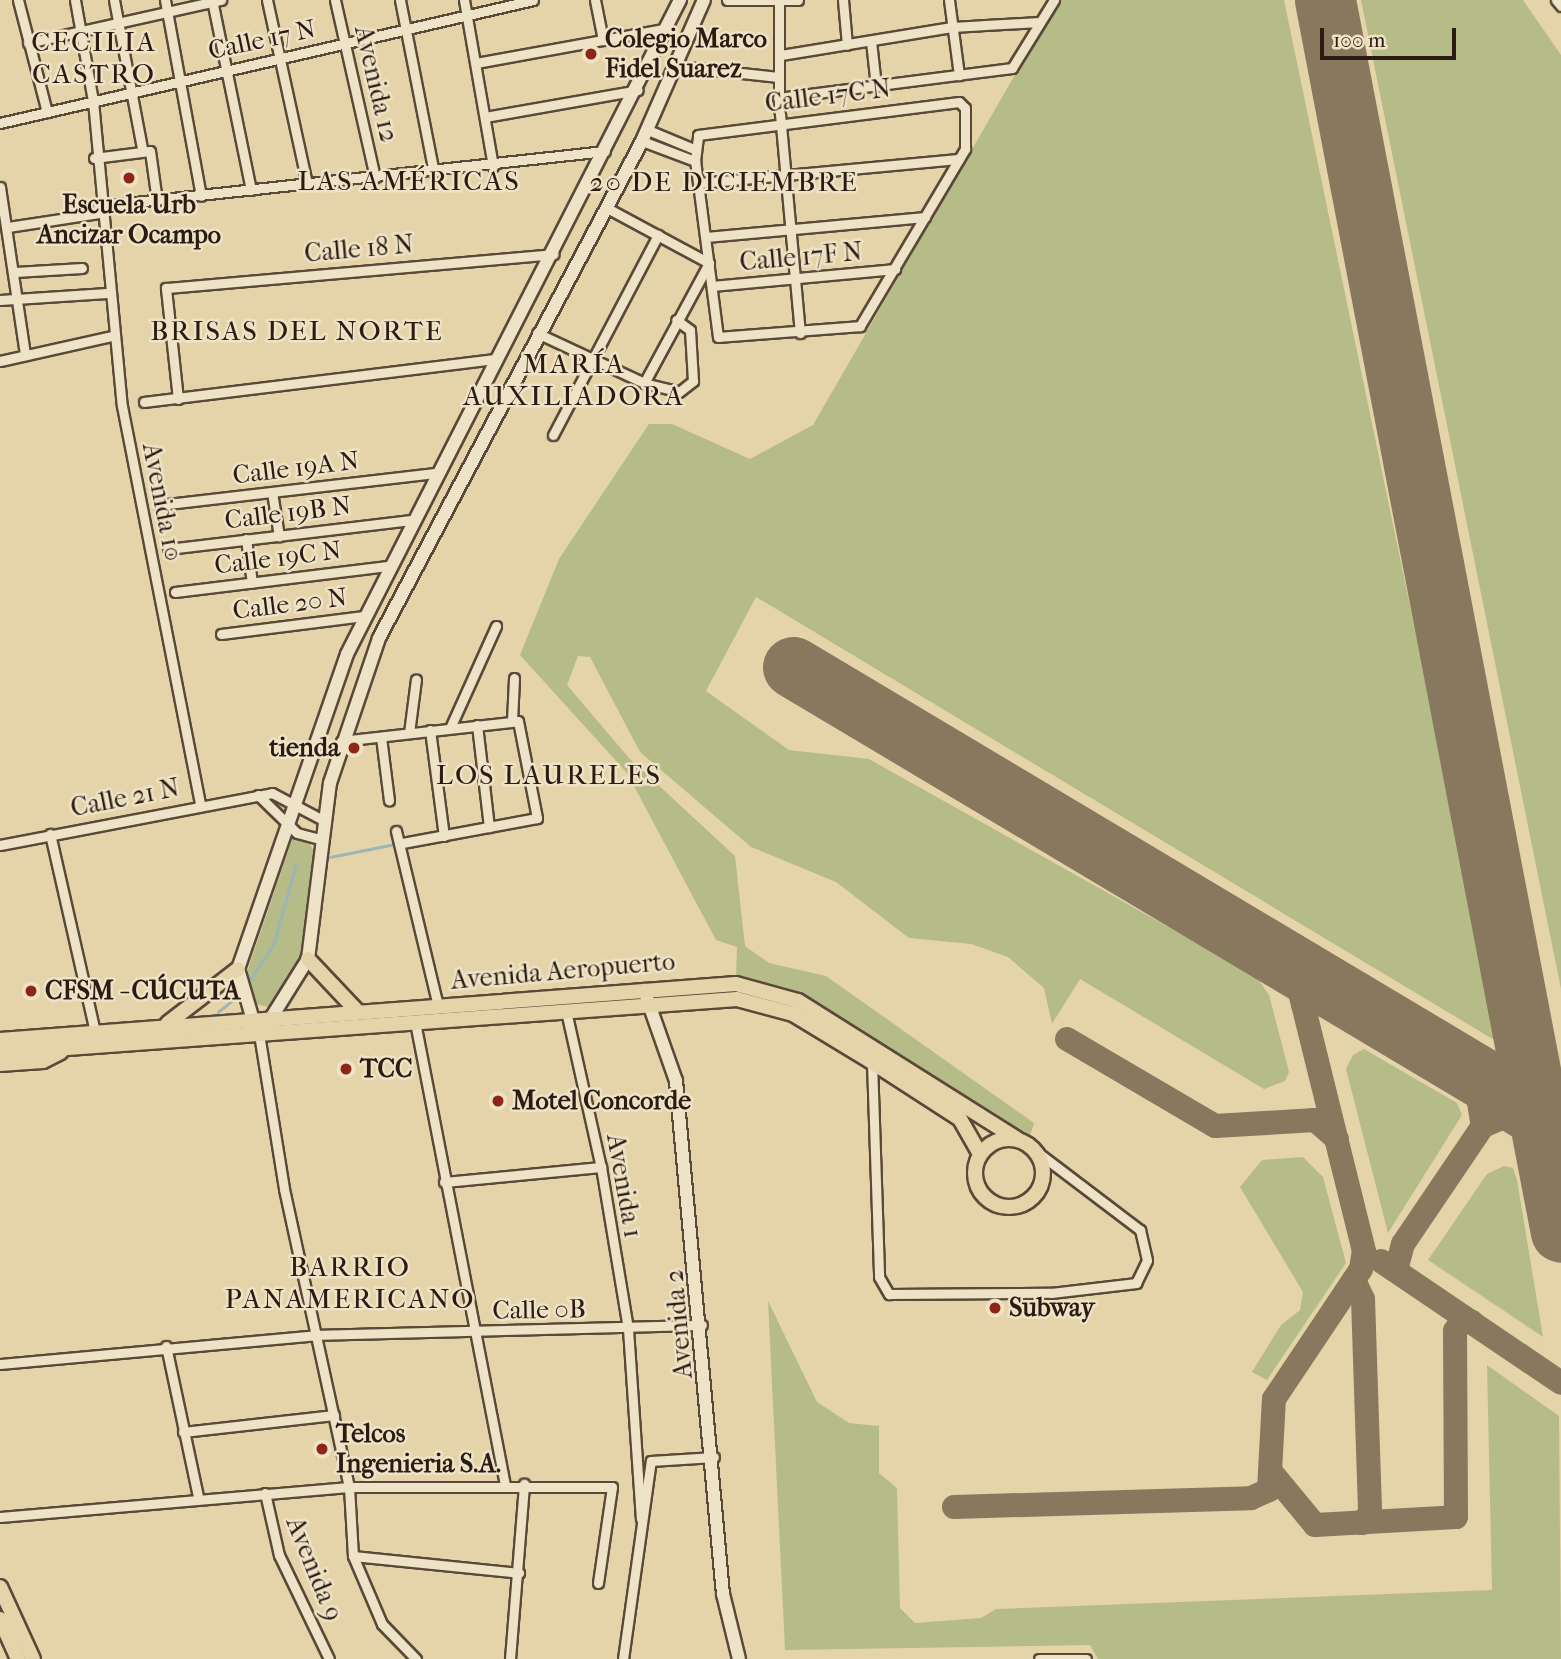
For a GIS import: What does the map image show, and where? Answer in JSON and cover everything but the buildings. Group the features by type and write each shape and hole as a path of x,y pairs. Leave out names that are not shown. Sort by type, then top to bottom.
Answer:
{"main road":[{"path":"680,0 653,62 608,151 387,566 364,615 296,802 239,975 248,1014 259,1034 308,959 319,839 341,741 398,599 537,333 645,135 704,0"},
{"path":"668,28 677,36 693,29"},
{"path":"653,62 663,58 677,66"},
{"path":"308,959 358,1012"},
{"path":"160,1027 202,1003 239,975"},
{"name":"Avenida Aeropuerto","path":"70,1041 95,1032 160,1027 248,1014 271,1018 736,984 781,993 1017,1139"},
{"name":"Avenida 2","path":"644,990 646,1005 676,1081 702,1325 723,1594 739,1659"},
{"name":"Avenida Aeropuerto","path":"70,1041 259,1034 717,999 765,1004 872,1062 960,1119 980,1154"},
{"path":"0,1030 70,1041"},
{"path":"0,1040 70,1041"},
{"path":"0,1053 70,1041"},
{"path":"0,1064 43,1061 70,1041"},
{"path":"1017,1139 1036,1151 1041,1185 1013,1206 982,1193 975,1172 980,1154 996,1141 1017,1139"},
{"path":"0,1587 33,1659"},
{"path":"0,1620 18,1659"}],"street":[{"path":"18,0 47,112"},
{"name":"Avenida 10","path":"75,0 93,101 94,158 112,336 200,804"},
{"path":"114,0 142,148 152,155 157,201"},
{"path":"165,0 201,196"},
{"path":"267,0 307,184"},
{"name":"Avenida 12","path":"335,0 375,178"},
{"path":"400,0 434,173"},
{"path":"464,0 493,167"},
{"name":"Calle 17 N","path":"0,123 180,79 281,60 533,0"},
{"path":"595,0 603,40"},
{"path":"727,0 797,0"},
{"path":"843,0 847,45"},
{"path":"949,0 959,75"},
{"path":"778,98 1012,68 1054,0"},
{"path":"1556,0 1561,6"},
{"path":"28,43 215,1 251,190"},
{"path":"779,2 778,98 800,333"},
{"path":"780,55 951,27 1040,22"},
{"path":"476,63 668,28"},
{"path":"872,41 876,86"},
{"path":"677,66 778,77"},
{"path":"485,117 638,90"},
{"name":"Calle 17C N","path":"694,149 698,135 780,115 964,105 966,144 959,159"},
{"path":"645,135 694,149 718,337 800,333 860,326 959,159"},
{"path":"645,135 695,161"},
{"path":"94,158 142,148"},
{"path":"8,227 157,201 493,167 608,151"},
{"path":"699,183 787,177 959,159"},
{"path":"0,187 12,248 25,355"},
{"path":"607,208 709,263"},
{"path":"706,237 925,217"},
{"path":"552,435 658,235"},
{"path":"0,250 12,248"},
{"name":"Calle 18 N","path":"178,399 166,288 555,254"},
{"path":"644,383 709,263"},
{"path":"15,272 82,268"},
{"name":"Calle 17F N","path":"712,286 895,269"},
{"path":"0,300 107,293"},
{"path":"537,333 644,383 679,392 693,382 690,330 676,320"},
{"path":"0,361 112,336"},
{"path":"144,402 496,359"},
{"name":"Calle 19A N","path":"159,505 437,473"},
{"path":"272,492 279,536"},
{"name":"Calle 19B N","path":"168,549 413,520"},
{"path":"247,539 252,583"},
{"name":"Calle 19C N","path":"175,592 387,566"},
{"name":"Calle 20 N","path":"220,634 364,615"},
{"path":"450,728 496,626"},
{"path":"402,843 537,818 515,721 514,678"},
{"path":"409,733 416,679"},
{"path":"341,741 515,721"},
{"path":"477,725 489,827"},
{"path":"430,730 444,836"},
{"path":"380,737 389,800"},
{"name":"Calle 21 N","path":"0,845 258,794 281,793 323,820"},
{"path":"258,794 289,826 319,839"},
{"path":"396,831 402,843 438,1006"},
{"path":"50,835 95,1032"},
{"name":"Avenida 1","path":"566,1010 601,1167 628,1329 641,1519"},
{"path":"415,1022 444,1182 505,1484"},
{"path":"259,1034 349,1487 353,1556 382,1625 416,1659"},
{"path":"872,1062 879,1277 889,1294 1051,1293 1136,1283 1147,1260 1140,1230 1036,1151"},
{"path":"444,1182 601,1167"},
{"name":"Calle 0B","path":"0,1364 166,1346 317,1335 702,1325"},
{"path":"166,1346 198,1497"},
{"path":"183,1432 334,1415"},
{"path":"622,1659 651,1461 714,1457"},
{"path":"0,1517 198,1497 349,1487 505,1484 612,1487 598,1583"},
{"path":"510,1659 519,1573 524,1484"},
{"name":"Avenida 9","path":"265,1493 279,1555 329,1659"},
{"path":"353,1556 519,1573"},
{"path":"1039,1659 1086,1659"}],"green space":[{"path":"1058,0 1284,0 1501,1044 756,597 706,691 789,750 869,759 1256,976 1269,995 1289,1072 1285,1081 1264,1089 1080,979 1052,1024 1044,988 1008,957 971,944 909,938 836,882 751,847 640,752 590,657 578,656 567,685 629,758 735,856 745,946 769,963 826,976 1034,1123 1030,1136 988,1122 797,993 736,978 737,947 716,940 627,773 520,655 559,559 649,424 672,424 750,459 813,425"},
{"path":"1361,0 1523,0 1561,55 1561,989"},
{"path":"294,834 309,841 315,855 306,949 289,989 272,1008 256,1004 247,972"},
{"path":"1364,1049 1457,1103 1462,1115 1388,1233 1346,1069 1353,1055"},
{"path":"1303,1157 1323,1177 1346,1263 1267,1380 1252,1372 1281,1325 1300,1310 1303,1292 1240,1187 1262,1160"},
{"path":"1504,1166 1513,1168 1517,1180 1543,1337 1428,1260 1487,1174"},
{"path":"768,1301 817,1402 849,1423 879,1426 879,1473 897,1488 900,1608 915,1623 981,1618 996,1609 1492,1590 1487,1365 1559,1416 1561,1659 1098,1659 1090,1645 785,1650"}],"waterway":[{"path":"330,857 395,844"},
{"path":"248,983 274,943 296,864"},
{"path":"218,1012 240,994"}],"taxiway":[{"path":"954,1507 1251,1498 1269,1490 1274,1399 1361,1269 1364,1251 1300,992 1285,960"},
{"path":"1303,1005 1310,985 1325,985"},
{"path":"1483,1126 1522,1064 1522,1030"},
{"path":"1067,1039 1215,1126 1315,1120 1337,1139"},
{"path":"1460,1065 1478,1096 1483,1126"},
{"path":"1396,1270 1403,1244 1483,1126 1504,1117 1561,1127"},
{"path":"1510,1121 1536,1137 1545,1152"},
{"path":"1381,1261 1561,1383"},
{"path":"1354,1280 1363,1299 1370,1513 1362,1523"},
{"path":"1271,1472 1315,1525 1456,1517 1455,1331 1462,1321 1472,1322"}],"runway":[{"path":"1325,0 1561,1232"},
{"path":"793,667 1559,1124"}],"place":[{"name":"Colegio Marco Fidel Suarez","path":"591,54"},
{"name":"Escuela Urb Ancizar Ocampo","path":"129,178"},
{"name":"tienda","path":"354,748"},
{"name":"CFSM - CÚCUTA","path":"31,991"},
{"name":"TCC","path":"346,1069"},
{"name":"Motel Concorde","path":"498,1101"},
{"name":"Subway","path":"995,1308"},
{"name":"Telcos Ingenieria S.A.","path":"322,1449"}],"district":[{"name":"CECILIA CASTRO","path":"94,58"},
{"name":"LAS AMÉRICAS","path":"409,181"},
{"name":"20 DE DICIEMBRE","path":"724,182"},
{"name":"BRISAS DEL NORTE","path":"297,331"},
{"name":"MARÍA AUXILIADORA","path":"574,380"},
{"name":"LOS LAURELES","path":"549,775"},
{"name":"BARRIO PANAMERICANO","path":"350,1283"}]}
